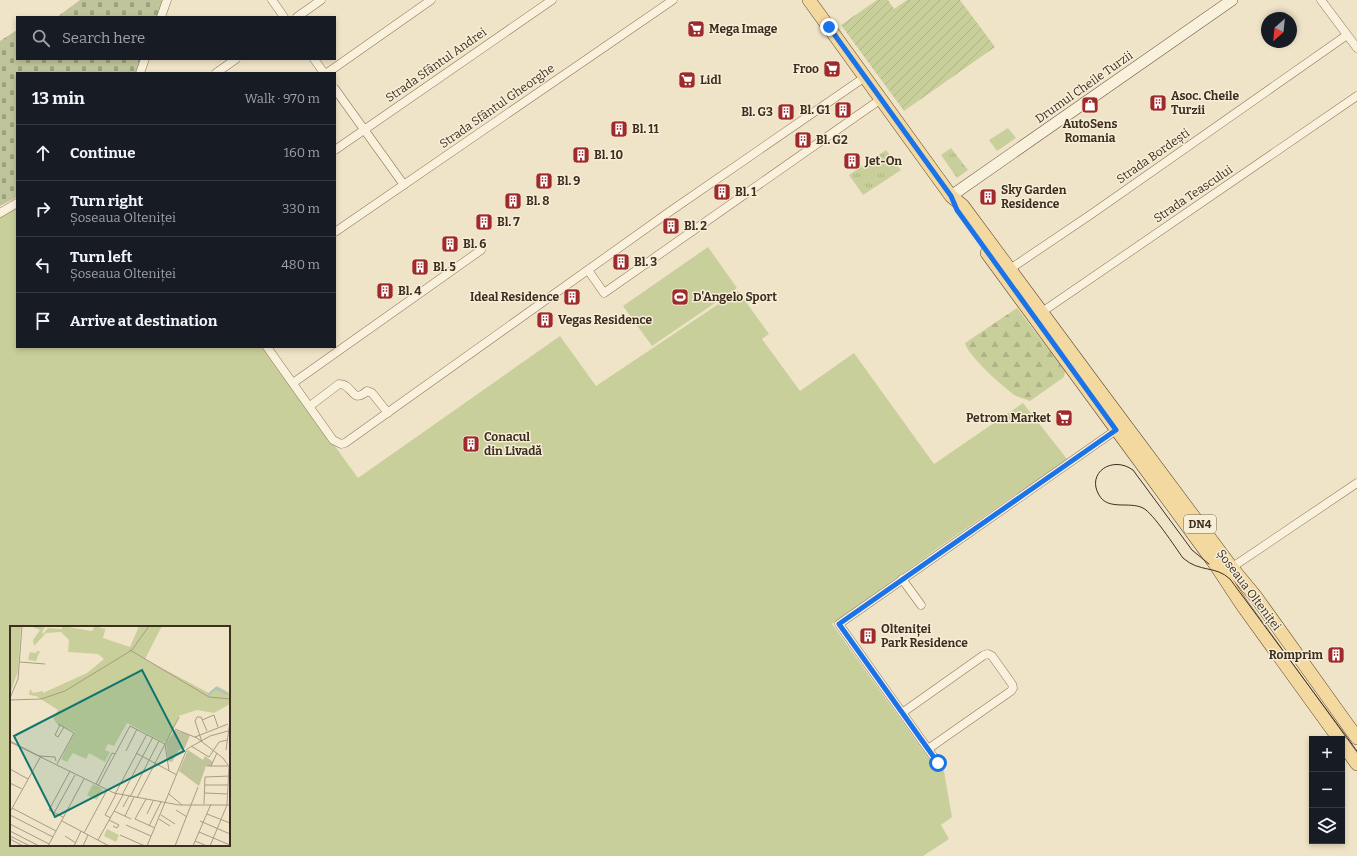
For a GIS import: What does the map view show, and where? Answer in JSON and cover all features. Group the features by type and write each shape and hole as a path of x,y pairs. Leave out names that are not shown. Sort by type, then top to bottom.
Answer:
{"main road":[{"name":"Șoseaua Olteniței","path":"809,0 951,196 957,210 1038,315 1227,570 1242,605 1337,736"},
{"name":"Șoseaua Olteniței","path":"951,196 963,206 1010,269 1038,315 1116,430 1227,570 1255,595 1357,738"},
{"path":"1242,605 1255,595"},
{"path":"1345,747 1357,764"}],"street":[{"path":"161,16 167,0"},
{"path":"272,0 283,16"},
{"path":"298,16 321,0"},
{"path":"328,72 431,0"},
{"name":"Strada Sfântul Andrei","path":"336,149 552,0"},
{"name":"Strada Sfântul Gheorghe","path":"336,231 673,0"},
{"name":"Drumul Cheile Turzii","path":"951,196 1232,0"},
{"path":"1321,0 1357,48"},
{"name":"Strada Bordești","path":"1010,269 1100,208 1347,35"},
{"path":"140,72 145,60"},
{"path":"217,72 235,60"},
{"path":"315,60 323,72"},
{"path":"268,348 333,440 341,444 349,441 678,206 865,77"},
{"path":"336,90 404,185"},
{"name":"Strada Teascului","path":"1038,315 1357,96"},
{"path":"588,270 604,293 880,99"},
{"path":"0,213 16,204"},
{"path":"293,383 480,250"},
{"path":"310,406 339,384 342,384 347,386 354,395 360,396 367,391 372,393 388,413"},
{"path":"938,763 839,624 1116,430"},
{"path":"1227,570 1357,483"},
{"path":"902,579 921,606"},
{"path":"902,713 984,655 988,654 992,656 1012,684 1013,688 1011,691 928,749"}],"green space":[{"path":"80,0 163,0 157,16 58,16"},
{"path":"877,0 888,0 894,9 907,0 960,0 995,47 904,111 841,25"},
{"path":"16,31 16,60 142,60 136,72 16,72 16,198 0,206 0,41"},
{"path":"1008,128 1016,138 997,151 989,140"},
{"path":"951,148 968,170 957,178 941,155"},
{"path":"886,150 901,170 863,195 849,175"},
{"path":"16,208 16,348 264,348 358,478 560,336 596,386 738,291 769,334 762,339 800,391 854,353 934,464 1023,403 1067,459 945,543 832,624 937,770 943,766 952,817 941,825 949,839 923,856 0,856 0,217"},
{"name":"D'Angelo Sport","path":"708,247 737,288 652,346 623,306"},
{"path":"1017,308 1065,371 1064,377 1030,401 1016,396 996,379 972,355 965,343"}],"tram line":[{"path":"1209,564 1192,550 1133,470 1117,464 1103,469 1099,473 1096,480 1096,487 1103,500 1108,503 1131,505 1143,508 1158,523 1183,558 1189,563 1219,572 1230,579 1357,751"}],"place":[{"name":"Mega Image","path":"696,29"},
{"name":"Froo","path":"832,69"},
{"name":"Lidl","path":"687,80"},
{"name":"Asoc. Cheile Turzii","path":"1158,103"},
{"name":"AutoSens Romania","path":"1090,105"},
{"name":"Bl. G1","path":"843,110"},
{"name":"Bl. G3","path":"786,112"},
{"name":"Bl. 11","path":"619,129"},
{"name":"Bl. G2","path":"803,140"},
{"name":"Bl. 10","path":"581,155"},
{"name":"Jet-On","path":"852,161"},
{"name":"Bl. 9","path":"544,181"},
{"name":"Bl. 1","path":"722,192"},
{"name":"Sky Garden Residence","path":"988,197"},
{"name":"Bl. 8","path":"513,201"},
{"name":"Bl. 7","path":"484,222"},
{"name":"Bl. 2","path":"671,226"},
{"name":"Bl. 6","path":"450,244"},
{"name":"Bl. 3","path":"621,262"},
{"name":"Bl. 5","path":"420,267"},
{"name":"Bl. 4","path":"385,291"},
{"name":"Ideal Residence","path":"572,297"},
{"name":"D'Angelo Sport","path":"680,297"},
{"name":"Vegas Residence","path":"545,320"},
{"name":"Petrom Market","path":"1064,418"},
{"name":"Conacul din Livadă","path":"471,444"},
{"name":"Olteniței Park Residence","path":"868,636"},
{"name":"Romprim","path":"1336,655"}],"route":[{"path":"829,27 951,196 957,210 1116,430 839,624 938,763"}]}
